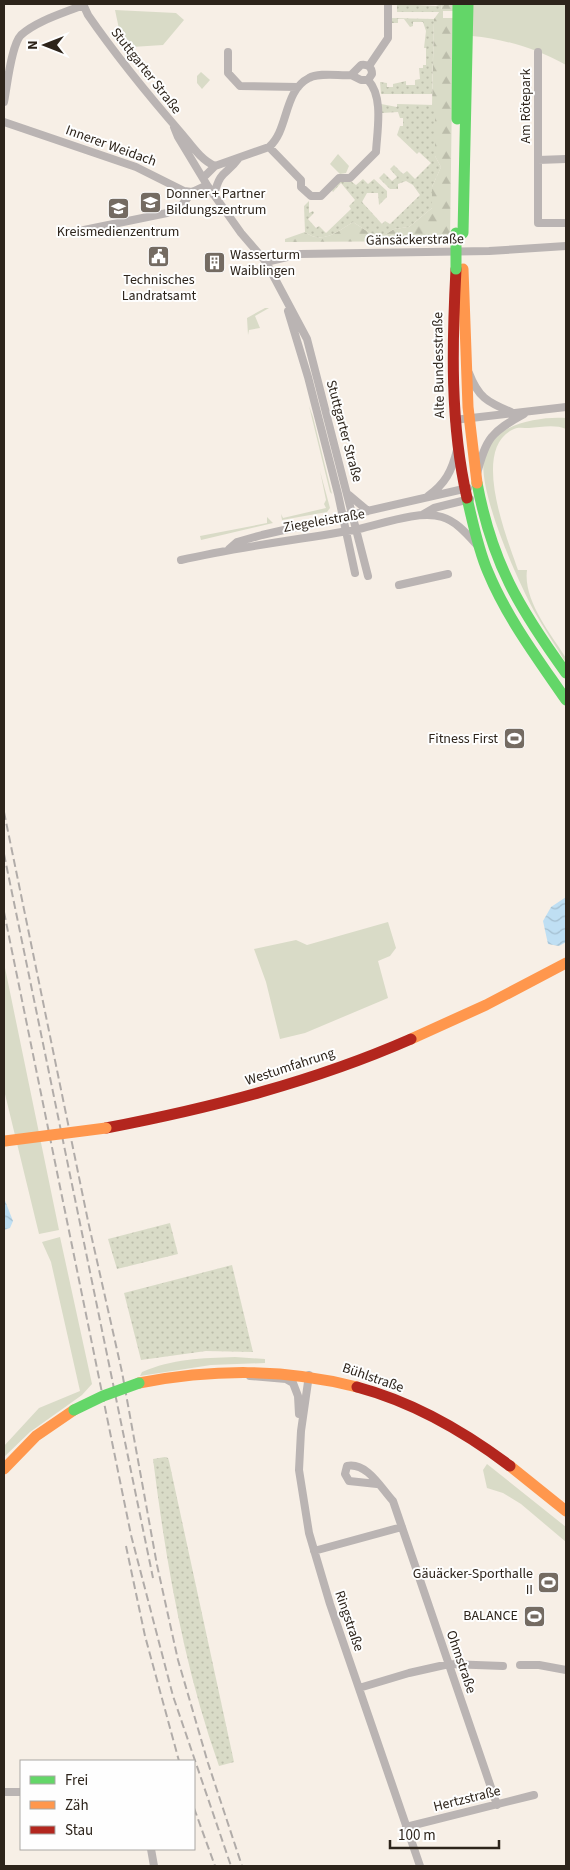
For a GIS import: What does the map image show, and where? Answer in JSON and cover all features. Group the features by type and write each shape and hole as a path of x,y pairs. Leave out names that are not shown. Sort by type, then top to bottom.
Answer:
{"main road":[{"path":"458,4 460,269"},
{"path":"460,233 468,4"},
{"name":"Alte Bundesstraße","path":"460,269 469,418 479,497 491,544 513,591 543,641 566,673"},
{"name":"Alte Bundesstraße","path":"460,269 451,335 454,420 457,448 466,494 488,572 501,601 566,700"},
{"name":"Westumfahrung","path":"4,1141 106,1128 151,1120 237,1100 336,1068 436,1028 566,963"},
{"name":"Bühlstraße","path":"4,1469 32,1441 60,1418 102,1396 138,1382 188,1372 236,1370 309,1375 362,1388 438,1419 492,1453 566,1510"}],"street":[{"name":"Stuttgarter Straße","path":"4,102 16,46 20,36 34,27 83,4 88,15 131,75 174,127 208,164 215,166"},
{"path":"369,66 388,38 388,4"},
{"path":"228,52 228,73 240,86 298,87"},
{"name":"Am Rötepark","path":"538,52 538,223 566,223"},
{"path":"351,75 361,65 369,66"},
{"path":"368,80 372,74 369,66"},
{"path":"203,178 215,166 269,147 280,134 298,87 310,77 351,75 361,80 368,80 375,88 377,105 376,152 350,178 339,178 320,196 311,196 302,187 301,180 269,147"},
{"name":"Innerer Weidach","path":"4,122 136,167 184,191 192,192"},
{"name":"Stuttgarter Straße","path":"174,127 178,137 214,195 241,233 266,262 307,339 368,576"},
{"path":"203,178 221,174 234,164 238,158"},
{"name":"Am Rötepark","path":"538,160 566,159"},
{"path":"214,195 221,174"},
{"path":"84,230 167,213 182,205 192,192 208,185"},
{"name":"Gänsäckerstraße","path":"266,262 300,254 489,251 566,246"},
{"name":"Stuttgarter Straße","path":"284,297 308,377 338,494 355,574"},
{"path":"466,364 475,389 486,400 513,413"},
{"path":"454,420 566,407"},
{"path":"477,480 483,450 493,433 525,412"},
{"name":"Ziegeleistraße","path":"423,498 439,488 452,470 457,448"},
{"name":"Ziegeleistraße","path":"422,515 466,494 477,480"},
{"name":"Stuttgarter Straße","path":"329,520 337,511 338,494"},
{"name":"Ziegeleistraße","path":"348,494 368,511"},
{"name":"Ziegeleistraße","path":"229,549 237,542 423,498 466,494 479,497"},
{"name":"Ziegeleistraße","path":"181,560 229,549 357,529 422,515 442,516 460,527 480,547"},
{"path":"399,585 448,574"},
{"path":"236,1370 244,1375 286,1380 293,1383 298,1396 301,1431"},
{"name":"Ringstraße","path":"309,1375 301,1431 299,1470 314,1551 330,1604 420,1866"},
{"name":"Ohmstraße","path":"377,1484 393,1501 497,1805"},
{"path":"314,1551 402,1527"},
{"path":"359,1688 409,1673 449,1664 503,1666"},
{"path":"520,1665 539,1665 566,1670"},
{"path":"4,1792 20,1792"},
{"name":"Hertzstraße","path":"406,1827 534,1795"},
{"path":"151,1850 154,1866"}],"green space":[{"path":"397,4 436,6 442,4 441,12 397,12"},
{"path":"442,4 453,4 453,11 443,11 443,18 453,18 450,241 285,242 285,239 305,232 317,237 329,236 353,222 373,235 386,234 394,229 409,227 432,208 432,187 441,167 435,156 435,106 432,105 434,19 442,8"},
{"path":"473,4 566,4 566,65 544,54 520,46 472,36"},
{"path":"115,10 176,13 184,20 163,45 132,47 122,43"},
{"path":"391,18 434,19 432,94 381,94 380,82 387,83 387,87 393,87 393,84 406,81 406,85 415,85 415,80 420,79 419,68 423,68 423,65 426,65 426,48 424,48 426,31 423,22 413,22 413,26 410,27 404,19 398,19 398,23 391,23"},
{"path":"201,72 210,80 202,89 197,83 197,76"},
{"path":"381,104 397,107 397,104 435,105 435,156 441,167 432,187 432,208 409,227 394,229 386,234 373,235 353,222 329,236 311,236 305,232 304,206 309,201 309,213 313,211 314,213 308,219 316,228 319,226 326,233 351,209 349,206 355,200 341,183 333,192 332,190 340,182 352,182 356,185 363,179 368,184 374,179 387,191 387,197 379,205 378,193 367,193 362,202 382,224 385,221 390,224 420,195 413,185 406,181 398,184 398,189 390,189 379,178 384,173 392,181 397,177 390,169 394,165 403,174 407,171 415,179 431,163 419,152 417,154 397,135 400,126 403,126 403,118 400,118 398,112 382,113 380,125"},
{"path":"338,154 349,166 346,173 340,174 330,164"},
{"path":"265,308 269,308 255,316 260,328 249,330 248,335 247,318"},
{"path":"309,406 313,417 332,494 330,492"},
{"path":"566,418 566,429 553,426 514,429 501,439 495,455 493,474 500,516 518,570 527,570 529,593 533,604 566,658 566,663 534,611 518,578 491,509 483,468 485,453 490,443 498,435 519,424 531,421"},
{"path":"320,471 330,508 327,512 282,520 281,514 283,518 326,508"},
{"path":"267,517 273,523 201,540 200,536 267,523"},
{"path":"388,922 396,948 390,956 378,961 388,998 305,1033 280,1039 266,982 254,949 296,940 307,945"},
{"path":"4,963 59,1230 39,1234 4,1090"},
{"path":"170,1223 178,1254 117,1269 108,1239"},
{"path":"60,1237 92,1384 82,1395 30,1432 4,1457 4,1446 39,1408 80,1391 51,1262 42,1242"},
{"path":"232,1265 253,1352 206,1351 141,1360 124,1293"},
{"path":"235,1357 265,1359 265,1363 211,1365 140,1376 142,1372 165,1364 199,1359"},
{"path":"165,1457 169,1461 234,1762 219,1766 186,1653 170,1576 153,1459"},
{"path":"487,1464 566,1527 566,1542 521,1504 503,1493 487,1488 483,1470"}],"water":[{"path":"566,897 566,942 559,946 548,944 543,921 551,907"},
{"path":"4,1198 13,1221 10,1228 4,1230"}],"railway":[{"path":"4,812 88,1221 122,1372 157,1565 178,1660 208,1763 242,1866"},
{"path":"4,854 153,1578"},
{"path":"4,912 131,1535 173,1696 195,1760"},
{"path":"126,1546 145,1636 179,1760"},
{"path":"195,1760 231,1866"},
{"path":"195,1811 215,1866"}],"traffic: fast":[{"path":"457,119 458,4"},
{"path":"463,233 468,4"},
{"path":"456,233 456,269"},
{"path":"477,483 483,511 499,561 534,627 566,673"},
{"path":"467,498 481,554 504,606 566,700"},
{"path":"74,1410 103,1396 139,1383"}],"traffic: slow":[{"path":"463,269 468,407 477,483"},
{"path":"411,1039 486,1005 566,963"},
{"path":"5,1141 106,1128"},
{"path":"139,1383 194,1375 248,1373 302,1376 357,1387"},
{"path":"4,1469 36,1436 74,1410"},
{"path":"510,1466 566,1511"}],"traffic: jam":[{"path":"456,269 453,355 455,413 461,470 467,498"},
{"path":"106,1128 184,1112 299,1081 411,1039"},
{"path":"357,1387 378,1393 438,1419 475,1441 510,1466"}],"place":[{"name":"Donner + Partner Bildungszentrum","path":"150,202"},
{"name":"Kreismedienzentrum","path":"118,209"},
{"name":"Technisches Landratsamt","path":"159,257"},
{"name":"Wasserturm Waiblingen","path":"214,263"},
{"name":"Fitness First","path":"514,739"},
{"name":"Gäuäcker-Sporthalle II","path":"549,1582"},
{"name":"BALANCE","path":"534,1616"}]}
